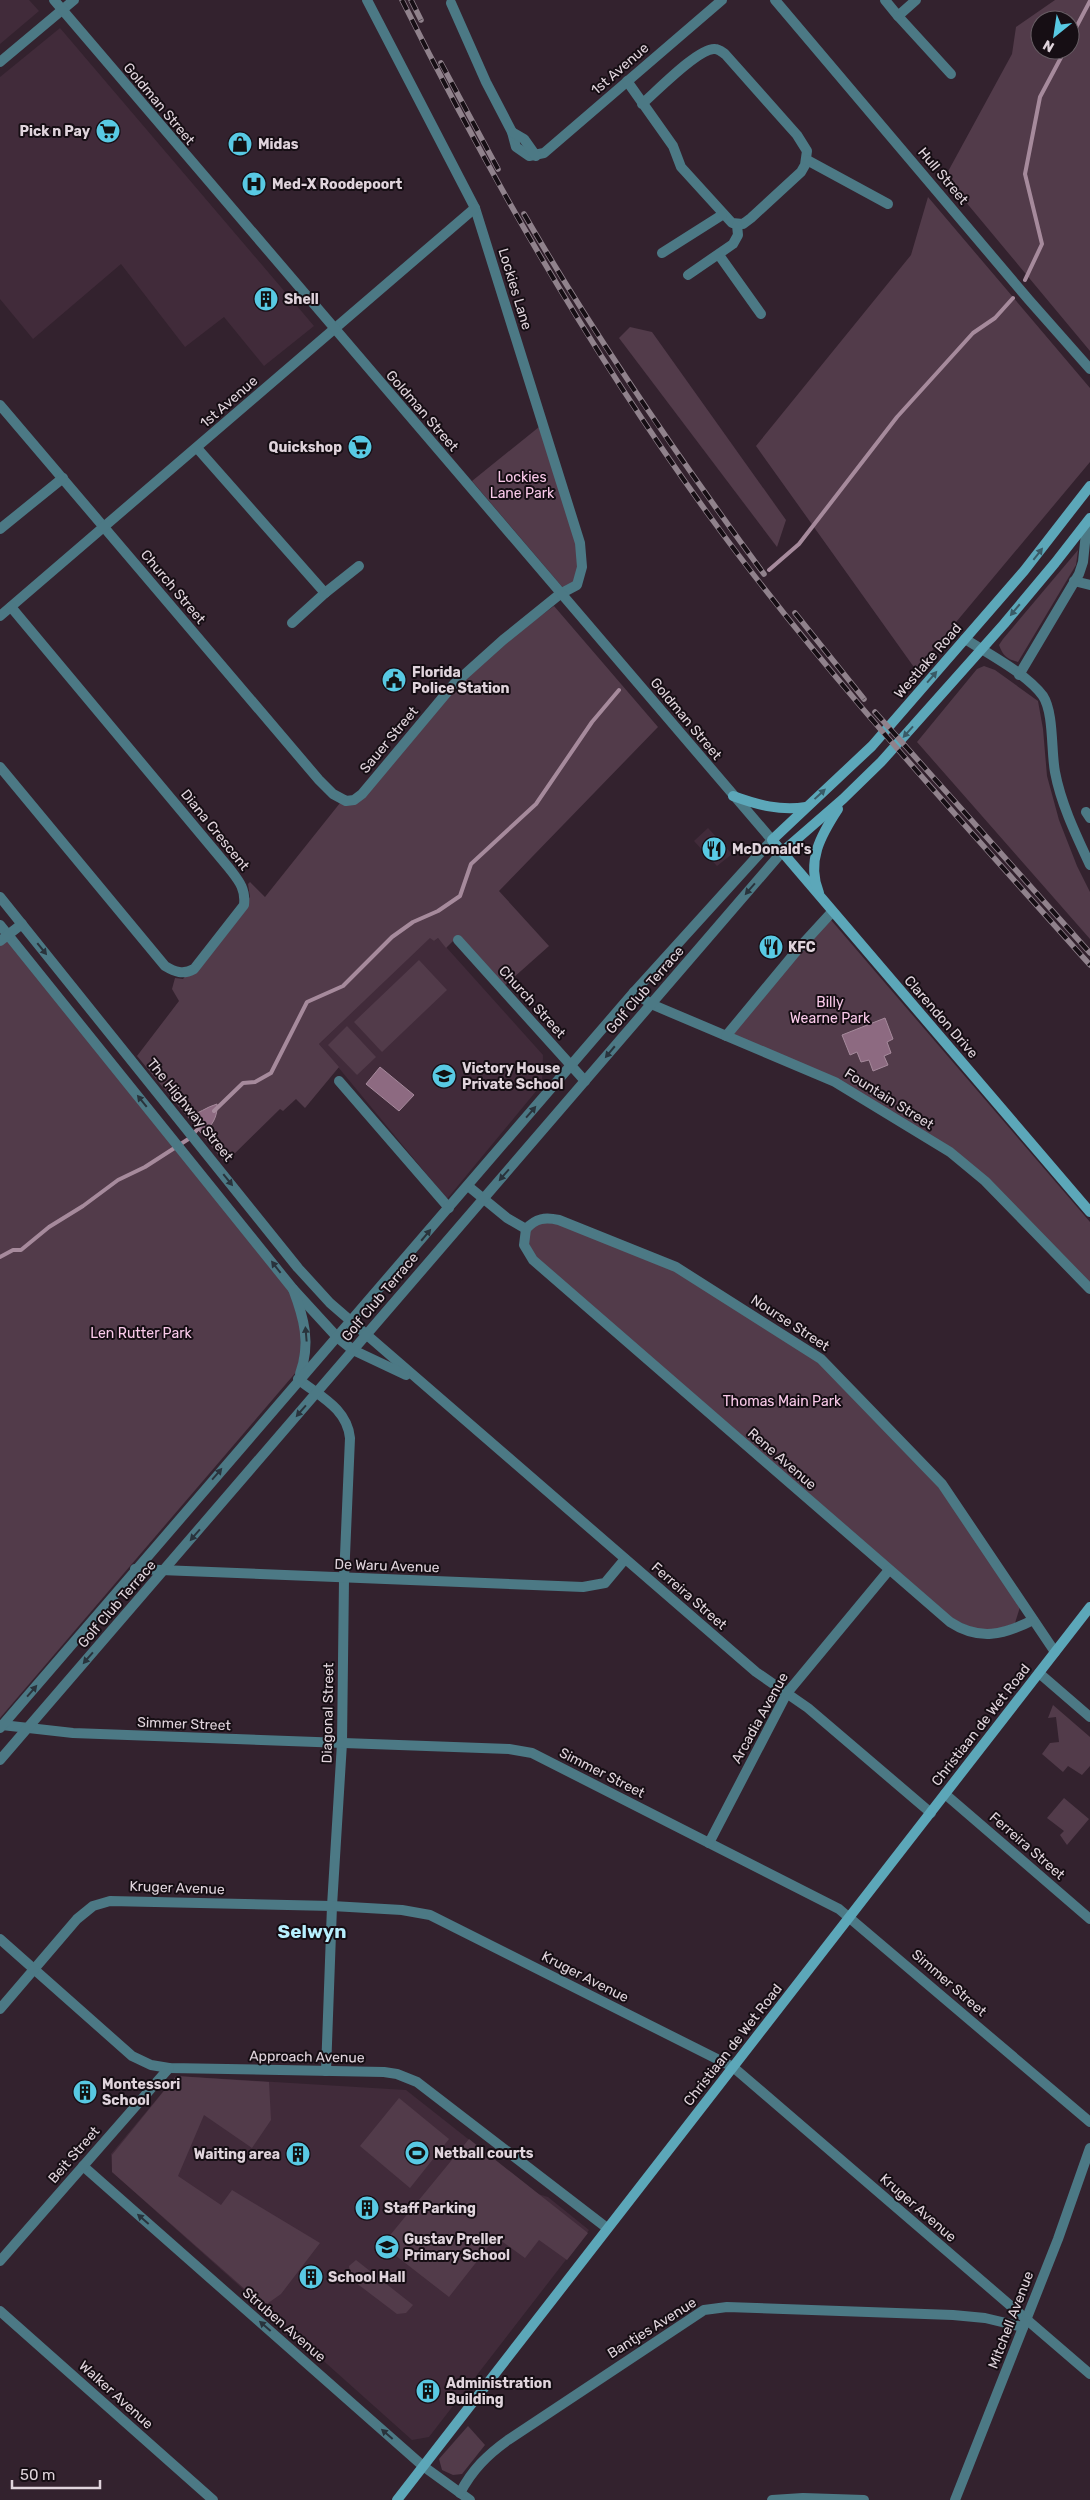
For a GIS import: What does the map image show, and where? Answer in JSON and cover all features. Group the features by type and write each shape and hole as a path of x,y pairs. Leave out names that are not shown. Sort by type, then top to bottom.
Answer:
{"main road":[{"name":"Westlake Road","path":"772,840 872,746 1024,571 1090,486"},
{"path":"782,852 843,799 881,762 1056,564 1088,520"},
{"path":"733,796 770,808 791,809 806,806"},
{"path":"822,900 815,878 815,854 821,834 843,799"},
{"name":"Clarendon Drive","path":"772,840 1090,1212"},
{"name":"Christiaan de Wet Road","path":"397,2500 1090,1606"}],"street":[{"name":"Goldman Street","path":"54,0 334,330 772,840"},
{"path":"0,62 74,0"},
{"name":"Lockies Lane","path":"367,0 475,208 580,543 582,567 579,581 572,589 560,594"},
{"name":"1st Avenue","path":"451,3 482,74 512,132 524,140 536,156 544,154 626,81 722,0"},
{"name":"Hull Street","path":"775,0 1029,300 1090,369"},
{"path":"885,0 951,74"},
{"path":"898,16 916,0"},
{"path":"642,104 694,58 708,50 715,49 725,54 797,135 807,150 807,160 801,172 751,218 737,225"},
{"path":"626,81 673,146 681,167 722,214 737,225"},
{"path":"807,160 888,204"},
{"name":"1st Avenue","path":"0,616 475,208"},
{"path":"662,253 722,214"},
{"path":"688,275 719,255 736,239 737,225"},
{"path":"719,255 760,314"},
{"name":"Church Street","path":"0,405 326,786"},
{"path":"197,448 325,594"},
{"path":"0,529 63,478"},
{"path":"1019,675 1083,562 1088,520"},
{"path":"292,622 359,566"},
{"path":"1074,580 1090,586"},
{"name":"Sauer Street","path":"326,786 346,801 354,800 362,794 454,684 503,640 560,594"},
{"name":"Diana Crescent","path":"0,767 165,966 171,970 187,973 194,969 244,905 245,894 233,873 11,607"},
{"path":"965,640 981,649 1036,688 1048,706 1055,773 1068,815 1090,865"},
{"name":"Golf Club Terrace","path":"1,1726 298,1379 449,1208 634,992 772,840"},
{"name":"Golf Club Terrace","path":"0,1760 782,852"},
{"name":"The Highway Street","path":"0,897 307,1278 349,1321 365,1334"},
{"path":"726,1036 794,954 832,912"},
{"path":"4,938 22,924"},
{"path":"0,925 4,938 173,1138 293,1289 337,1337 353,1350"},
{"name":"Church Street","path":"458,940 585,1081"},
{"name":"Fountain Street","path":"634,992 651,1004 835,1082 963,1162 1090,1289"},
{"path":"340,1081 449,1208"},
{"path":"468,1186 526,1229"},
{"name":"Nourse Street","path":"526,1229 540,1219 559,1220 664,1261 821,1359 942,1484 1055,1652"},
{"name":"Rene Avenue","path":"526,1229 524,1245 526,1252 533,1260 950,1622 968,1632 986,1635 1005,1632 1033,1620"},
{"path":"293,1289 304,1318 306,1337 305,1359 298,1379"},
{"name":"Ferreira Street","path":"365,1334 756,1672 824,1720 931,1812"},
{"name":"Ferreira Street","path":"353,1350 403,1373 434,1394"},
{"name":"Diagonal Street","path":"298,1379 341,1413 349,1430 344,1579 342,1743 332,1906 326,2071"},
{"name":"De Waru Avenue","path":"135,1569 163,1572 583,1587 605,1583 612,1577 625,1559"},
{"name":"Arcadia Avenue","path":"709,1843 787,1693 889,1570"},
{"path":"1039,1673 1090,1716"},
{"name":"Simmer Street","path":"1,1726 72,1734 509,1749 541,1757 819,1898 850,1916 1090,2122"},
{"name":"Ferreira Street","path":"945,1794 1090,1919"},
{"name":"Kruger Avenue","path":"0,2009 86,1912 93,1906 110,1901 332,1906 402,1910 430,1915 733,2067 1024,2323 1090,2374"},
{"name":"Approach Avenue","path":"0,1939 35,1968 132,2056 151,2066 170,2068 384,2072 417,2082 608,2228"},
{"name":"Beit Street","path":"0,2261 170,2068"},
{"name":"Mitchell Avenue","path":"955,2500 1090,2148"},
{"name":"Struben Avenue","path":"83,2166 423,2466 470,2500"},
{"name":"Bantjes Avenue","path":"460,2493 469,2476 482,2461 508,2440 704,2310 714,2307 736,2307 953,2315 1024,2323"},
{"name":"Walker Avenue","path":"0,2311 214,2500"},
{"path":"772,2500 803,2498 864,2500"}],"shaded area":[{"path":"0,0 29,0 39,11 0,44"},
{"path":"60,28 314,326 264,366 224,317 185,347 121,264 33,339 0,299 0,77"},
{"path":"708,828 732,854 717,866 694,841"},
{"name":"Victory House Private School","path":"430,937 434,941 438,938 543,1055 542,1084 447,1199 319,1044"},
{"path":"885,1018 893,1039 887,1042 891,1053 884,1056 888,1065 873,1071 869,1060 861,1062 857,1052 850,1055 842,1035"},
{"path":"380,1067 414,1095 399,1111 366,1084"},
{"path":"217,1104 213,1121 201,1133 188,1116"},
{"name":"Gustav Preller Primary School","path":"176,2076 406,2090 538,2194 548,2197 589,2230 429,2437 412,2440 112,2172 111,2154"}],"green space":[{"path":"1055,0 1090,0 1090,351 945,177 1012,54 1016,27 1030,17 1030,60 1080,60 1080,10 1041,10"},
{"path":"928,197 1090,388 1090,462 916,670 756,446 911,255"},
{"path":"630,327 652,332 786,520 777,547 619,338"},
{"name":"Lockies Lane Park","path":"539,427 576,542 579,564 573,583 564,589 472,481"},
{"path":"1078,550 1076,565 1018,662 1008,658 1002,652 999,645"},
{"path":"554,606 658,727 499,891 549,946 504,986 454,940 446,948 438,938 434,941 430,938 319,1044 339,1067 305,1108 296,1099 283,1111 280,1109 225,1163 137,1056 179,1001 172,989 175,978 183,979 250,897 248,884 250,882 265,897 340,803 349,804 457,687 504,643"},
{"path":"984,666 995,670 1038,701 1043,729 1047,776 1059,820 1077,866 1090,892 1090,939 917,742 977,669"},
{"name":"Billy Wearne Park","path":"831,920 1090,1222 1090,1283 1009,1200 874,1101 733,1034 803,948"},
{"name":"Len Rutter Park","path":"7,940 290,1291 297,1312 301,1340 297,1371 0,1718 0,946"},
{"path":"419,960 447,990 382,1052 354,1022"},
{"path":"347,1026 376,1057 357,1075 328,1045"},
{"name":"Thomas Main Park","path":"541,1222 560,1224 673,1270 818,1361 936,1483 1020,1607 1015,1623 997,1629 983,1630 976,1629 952,1618 536,1258 528,1247 529,1231"},
{"path":"1053,1705 1090,1737 1090,1766 1082,1775 1068,1766 1063,1772 1042,1754 1050,1743 1059,1742 1056,1717 1048,1718"},
{"path":"1064,1798 1089,1819 1067,1845 1060,1835 1064,1831 1047,1818"},
{"path":"176,2076 269,2082 271,2120 252,2148 204,2115 178,2176 221,2205 232,2190 320,2243 281,2294 264,2306 112,2172 112,2155"},
{"path":"399,2098 449,2139 410,2188 360,2146"},
{"path":"469,2139 588,2233 567,2260 539,2240 525,2258 496,2237 449,2297 382,2245"},
{"path":"356,2260 413,2305 406,2313 397,2314 351,2279 349,2266"},
{"path":"468,2426 485,2445 462,2474 453,2475 442,2470 439,2459"}],"waterway":[{"path":"1080,20 1090,1"},
{"path":"1025,280 1042,244 1025,174 1040,97 1060,60"},
{"path":"769,570 799,544 897,417 973,333 995,318 1013,298"},
{"path":"214,1111 243,1083 255,1082 271,1073 307,1002 343,986 392,937 413,922 438,911 460,896 471,864 536,804 592,722 619,690"},
{"path":"0,1257 13,1250 21,1250 49,1227 83,1206 118,1180 145,1167 190,1138 201,1125"}],"railway":[{"path":"402,0 472,134 546,265 625,393 711,518 800,634 847,690 943,801 1090,965"},
{"path":"411,0 421,20"},
{"path":"441,63 498,169"},
{"path":"524,214 609,352 700,486 764,574"},
{"path":"795,613 864,699"},
{"path":"875,712 1090,953"}],"place":[{"name":"Pick n Pay","path":"108,131"},
{"name":"Midas","path":"240,144"},
{"name":"Med-X Roodepoort","path":"254,184"},
{"name":"Shell","path":"266,299"},
{"name":"Quickshop","path":"360,447"},
{"name":"Florida Police Station","path":"394,680"},
{"name":"McDonald's","path":"714,849"},
{"name":"KFC","path":"771,947"},
{"name":"Victory House Private School","path":"444,1076"},
{"name":"Montessori School","path":"85,2092"},
{"name":"Netball courts","path":"417,2153"},
{"name":"Waiting area","path":"298,2154"},
{"name":"Staff Parking","path":"367,2208"},
{"name":"Gustav Preller Primary School","path":"387,2247"},
{"name":"School Hall","path":"311,2277"},
{"name":"Administration Building","path":"428,2391"}],"district":[{"name":"Selwyn","path":"312,1931"}]}
